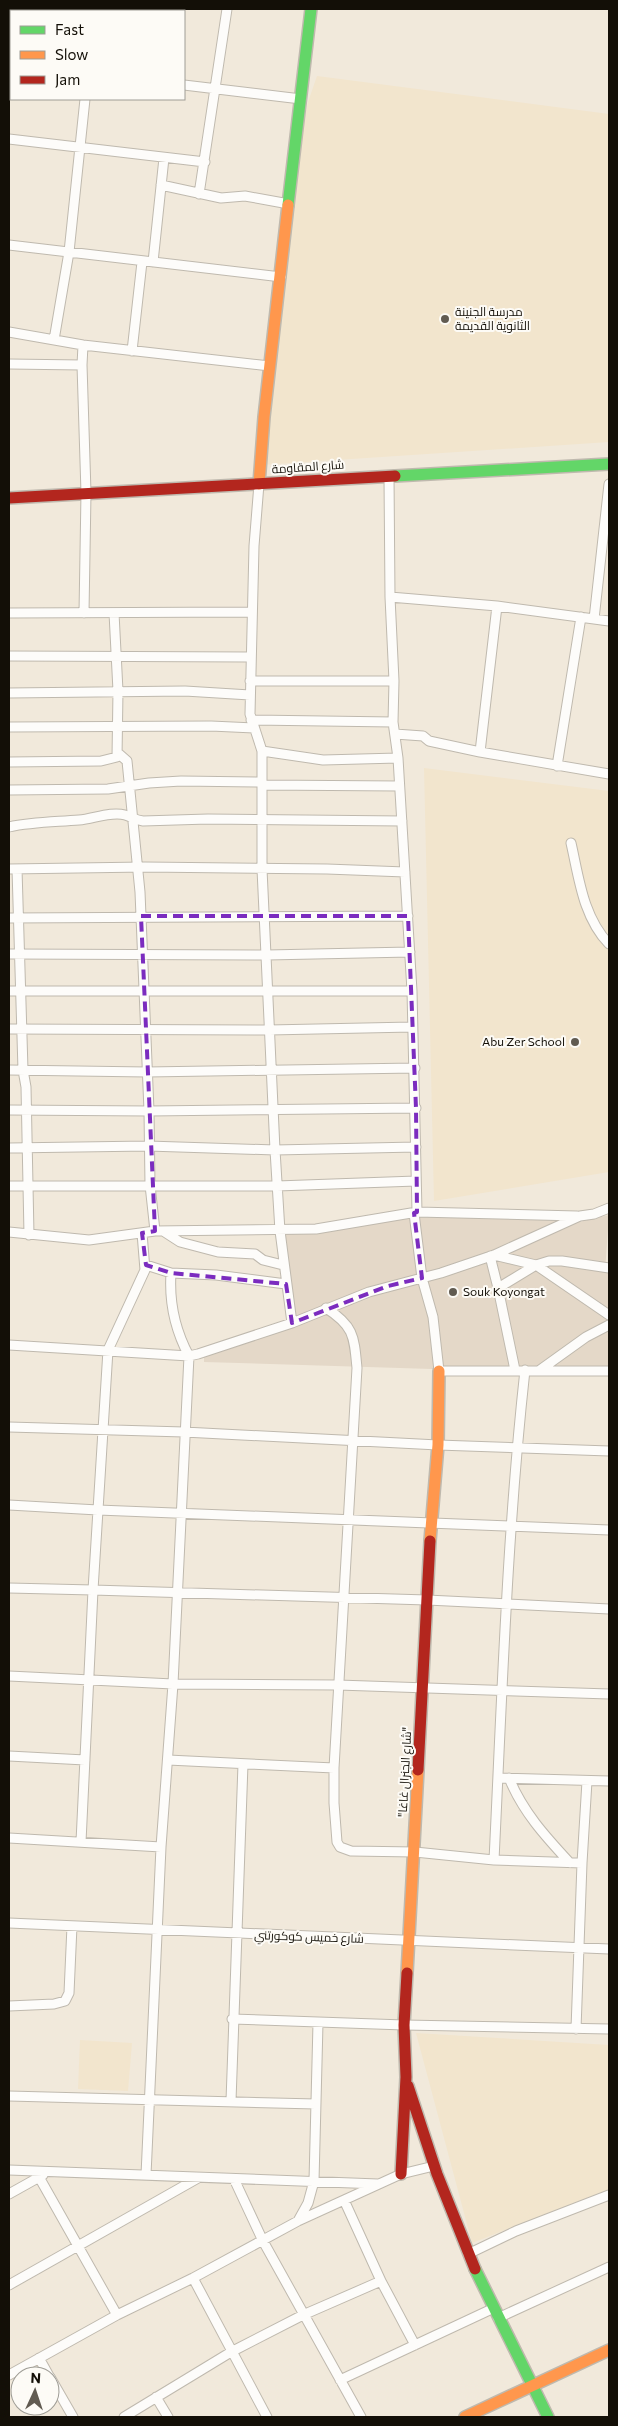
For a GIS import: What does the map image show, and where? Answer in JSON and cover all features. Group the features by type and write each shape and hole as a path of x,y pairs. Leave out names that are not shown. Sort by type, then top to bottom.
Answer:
{"main road":[{"path":"259,484 270,366 311,9"},
{"name":"شارع المقاومة","path":"9,498 609,464"},
{"name":"\"شارع الجنرال غاغا\"","path":"401,2174 406,2077 404,2025 415,1852 431,1522 438,1446 440,1371"},
{"path":"406,2077 434,2166 468,2254 548,2417"},
{"path":"466,2417 609,2350"}],"street":[{"path":"199,194 227,9"},
{"path":"185,85 301,99"},
{"path":"54,340 69,252 85,100"},
{"path":"9,139 205,162"},
{"path":"153,262 164,158"},
{"path":"161,185 221,198 245,196 289,204"},
{"path":"9,245 281,277"},
{"path":"132,351 142,262"},
{"path":"9,332 83,345 270,366"},
{"path":"83,345 86,493 84,613"},
{"path":"9,364 82,365"},
{"path":"389,476 390,597 394,681 393,722 398,758 412,990 416,1108 416,1213 422,1278 433,1317 440,1371 609,1371"},
{"path":"259,484 250,657 250,695 253,724 262,751 262,869 266,917 275,1150 283,1264 292,1322"},
{"path":"594,619 609,484"},
{"path":"390,597 497,606 609,621"},
{"path":"480,752 497,606"},
{"path":"9,613 252,612"},
{"path":"114,613 119,754 126,761 141,916 150,1185 159,1231"},
{"path":"557,766 581,617"},
{"path":"9,656 250,657"},
{"path":"250,681 394,681"},
{"path":"9,693 118,691 219,692 250,695"},
{"path":"9,728 118,728 393,722"},
{"path":"395,734 423,736 429,741 480,752 609,774"},
{"path":"262,751 323,760 398,758"},
{"path":"9,762 110,760 119,754"},
{"path":"9,790 129,788 156,782 399,786"},
{"path":"9,827 34,822 78,820 116,814 126,815 133,820 402,821"},
{"path":"571,843 591,919 609,944"},
{"path":"29,1235 26,1087 23,1070 20,991 13,954 13,869 136,867 328,868 405,872"},
{"path":"14,918 408,916"},
{"path":"13,954 267,955 410,952"},
{"path":"9,991 268,992 412,990"},
{"path":"9,1029 269,1030 412,1027"},
{"path":"9,1070 272,1072 415,1068"},
{"path":"9,1110 149,1111 416,1108"},
{"path":"9,1148 148,1146 275,1150 416,1147"},
{"path":"9,1186 278,1186 416,1181"},
{"path":"9,1232 89,1240 159,1231 280,1231 339,1227 416,1213 580,1216 594,1214 609,1208"},
{"path":"9,1345 189,1356 211,1351 388,1286 422,1278 492,1255 580,1216"},
{"path":"159,1231 180,1242 218,1252 254,1254 262,1260 283,1264"},
{"path":"82,1842 93,1590 108,1350 144,1276 146,1265 142,1233"},
{"path":"492,1255 536,1265 609,1315"},
{"path":"492,1255 515,1370"},
{"path":"498,1288 536,1265 549,1261 562,1261 609,1268"},
{"path":"146,1265 171,1273 216,1275 286,1284"},
{"path":"146,2175 161,1847 173,1684 189,1356 178,1336 174,1316 171,1273"},
{"path":"326,1308 345,1321 354,1341 357,1368 334,1768 336,1838 340,1847 351,1851 415,1852 494,1860 582,1863"},
{"path":"540,1370 586,1337 609,1325"},
{"path":"494,1860 511,1526 516,1448 525,1370"},
{"path":"9,1427 184,1432 438,1446 609,1451"},
{"path":"9,1505 181,1514 348,1518 609,1530"},
{"path":"9,1588 427,1600 609,1609"},
{"path":"9,1676 173,1684 338,1685 609,1694"},
{"path":"9,1756 85,1760"},
{"path":"168,1760 334,1768"},
{"path":"230,2101 243,1764"},
{"path":"498,1778 609,1781"},
{"path":"509,1778 524,1810 537,1828 570,1863"},
{"path":"576,2029 587,1781"},
{"path":"9,1838 161,1847"},
{"name":"شارع خميس كوكورتني","path":"9,1923 609,1949"},
{"path":"9,2006 54,2004 66,2000 69,1993 72,1926"},
{"path":"232,2019 609,2029"},
{"path":"298,2222 308,2203 314,2181 318,2022"},
{"path":"9,2096 316,2104"},
{"path":"9,2375 117,2315 193,2278 298,2222 401,2174 434,2166"},
{"path":"9,2170 382,2184"},
{"path":"9,2194 49,2171"},
{"path":"39,2177 117,2315"},
{"path":"9,2285 199,2177"},
{"path":"234,2179 263,2241 362,2417"},
{"path":"468,2254 516,2232 609,2195"},
{"path":"344,2200 382,2281 416,2346"},
{"path":"340,2380 416,2346 609,2267"},
{"path":"193,2278 267,2417"},
{"path":"124,2417 231,2352 303,2315 382,2281"},
{"path":"39,2358 44,2366"},
{"path":"60,2394 73,2417"},
{"path":"156,2397 168,2417"}],"highlighted area":[{"path":"141,916 408,916 416,1108 417,1212 414,1213 422,1278 388,1286 292,1323 286,1284 171,1273 146,1265 142,1233 155,1231"}],"shaded area":[{"name":"مدرسة الجنينة الثانوية القديمة","path":"317,76 609,114 609,442 261,465 302,130 308,102"},
{"path":"424,768 609,791 609,1172 434,1201"},
{"path":"456,1215 579,1222 609,1215 605,1271 609,1272 609,1368 432,1369 204,1362 204,1357 295,1324 283,1234 408,1217"},
{"path":"416,2033 609,2045 609,2189 472,2243"},
{"path":"80,2040 132,2043 128,2091 78,2089"}],"traffic: fast":[{"path":"288,205 311,9"},
{"path":"395,476 609,464"},
{"path":"475,2269 548,2417"}],"traffic: slow":[{"path":"259,484 264,417 288,205"},
{"path":"430,1541 438,1445 439,1371"},
{"path":"407,1973 418,1770"},
{"path":"465,2417 609,2350"}],"traffic: jam":[{"path":"9,498 395,476"},
{"path":"418,1770 430,1541"},
{"path":"401,2174 406,2077 404,2025 407,1973"},
{"path":"408,2086 437,2174 475,2269"}],"place":[{"name":"مدرسة الجنينة الثانوية القديمة","path":"445,319"},
{"name":"Abu Zer School","path":"575,1042"},
{"name":"Souk Koyongat","path":"453,1292"}]}
